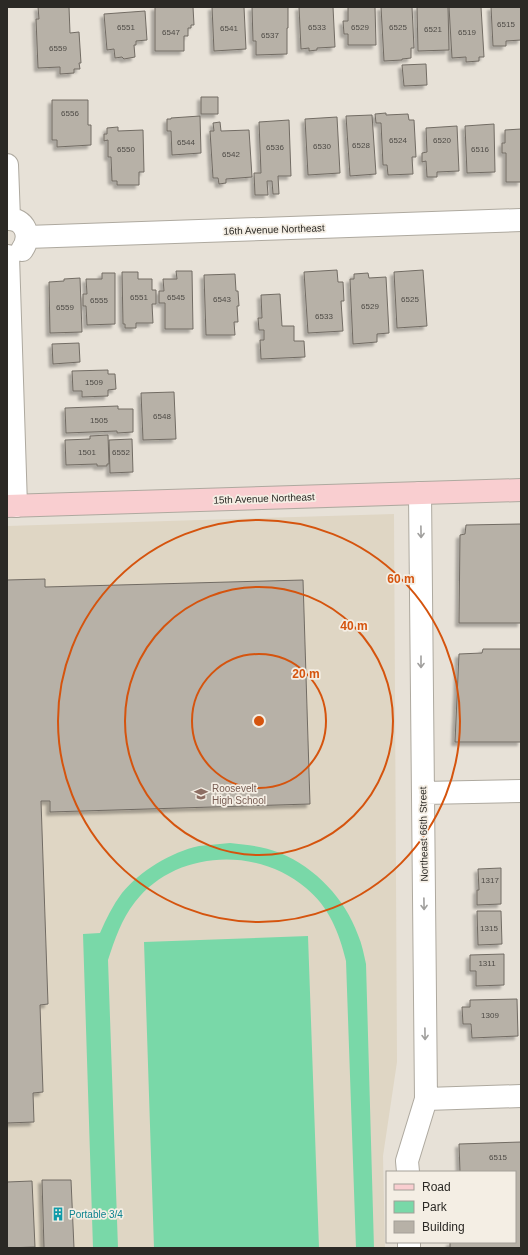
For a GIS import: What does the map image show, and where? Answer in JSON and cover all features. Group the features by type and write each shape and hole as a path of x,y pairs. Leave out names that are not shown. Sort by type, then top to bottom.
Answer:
{"main road":[{"name":"15th Avenue Northeast","path":"12,506 521,490"}],"street":[{"path":"7,165 8,219 18,221 23,225 28,237 27,242 21,252 16,255 8,256 12,506"},
{"name":"16th Avenue Northeast","path":"28,237 521,220"},
{"name":"Northeast 66th Street","path":"408,1171 407,1161 426,1099 420,493"},
{"path":"423,793 521,791"},
{"path":"426,1099 521,1096"}],"shaded area":[{"name":"Roosevelt High School","path":"394,514 397,1062 383,1156 385,1248 7,1248 7,526"}],"green space":[{"path":"230,843 268,849 293,859 306,867 328,886 337,897 352,922 359,938 366,964 374,1248 356,1248 346,961 336,930 327,912 314,895 286,874 264,865 241,860 217,860 194,864 172,872 152,885 135,902 126,916 116,937 108,960 118,1248 93,1248 83,934 100,933 110,912 122,893 147,870 167,858 188,849 199,846"},
{"path":"308,936 319,1248 154,1248 144,942"}],"building":[{"path":"38,7 69,7 70,33 79,32 81,63 79,63 80,69 74,69 74,73 60,74 60,67 38,68 36,19 39,19"},
{"path":"155,7 193,7 194,25 191,25 191,28 188,28 188,36 184,36 184,51 155,51"},
{"path":"212,7 244,7 246,49 214,51"},
{"path":"252,7 288,7 287,54 256,55 256,41 253,41"},
{"path":"299,7 333,7 335,47 317,48 317,50 309,51 309,48 301,49"},
{"path":"348,7 375,7 376,45 348,45 348,34 344,34 343,21 348,21"},
{"path":"381,7 412,7 414,48 411,48 411,58 384,61"},
{"path":"417,7 448,7 449,50 418,51"},
{"path":"449,7 481,7 484,57 479,57 479,61 466,62 466,57 452,58"},
{"path":"491,7 521,7 521,40 506,41 506,46 493,46"},
{"path":"145,11 147,40 136,41 136,45 134,45 135,57 124,59 122,57 115,58 114,49 107,50 104,14"},
{"path":"426,64 427,85 404,86 402,65"},
{"path":"201,97 218,97 218,114 201,114"},
{"path":"52,100 88,100 88,125 91,125 91,145 57,147 57,140 52,140"},
{"path":"386,113 386,115 408,114 409,120 414,120 416,157 412,157 413,174 388,175 387,165 383,165 381,123 376,123 375,114"},
{"path":"372,115 376,174 350,176 346,116"},
{"path":"200,116 201,153 172,155 171,131 167,131 167,119"},
{"path":"337,117 340,173 308,175 305,119"},
{"path":"289,120 291,176 278,176 279,194 273,194 272,181 267,181 268,195 255,195 254,173 261,173 259,122"},
{"path":"220,122 221,131 249,130 252,177 226,179 226,183 219,184 218,178 213,178 210,131 214,131 213,123"},
{"path":"494,124 495,172 467,173 465,126"},
{"path":"457,126 459,171 437,172 437,177 427,177 426,161 422,162 422,153 427,152 426,128"},
{"path":"118,127 118,131 143,130 144,172 139,172 139,185 117,185 117,181 112,181 111,157 108,157 108,140 104,141 104,134 107,134 107,128"},
{"path":"521,129 521,182 506,182 506,153 502,153 502,143 505,143 505,130"},
{"path":"337,270 338,282 343,282 344,301 341,301 343,331 308,333 304,272"},
{"path":"423,270 427,326 397,328 394,272"},
{"path":"176,271 192,271 193,329 165,329 165,303 159,303 159,291 164,291 163,279 177,279"},
{"path":"122,272 138,272 138,279 152,279 152,290 156,290 156,304 152,304 153,323 136,323 136,328 125,328 125,324 123,324"},
{"path":"102,273 115,273 115,324 87,325 86,306 83,306 83,294 87,294 86,279 102,279"},
{"path":"368,273 369,278 386,277 389,333 377,334 377,342 353,344 350,279 354,279 354,274"},
{"path":"235,274 239,306 237,306 238,322 234,322 235,335 206,335 204,275"},
{"path":"80,278 82,332 50,333 49,282"},
{"path":"280,294 282,326 294,326 294,341 304,341 305,357 261,359 260,340 264,340 264,330 259,330 258,318 262,318 261,295"},
{"path":"79,343 80,362 53,364 52,344"},
{"path":"108,370 108,374 115,374 116,389 108,390 108,396 82,397 82,391 73,391 72,371"},
{"path":"174,392 176,439 143,440 141,393"},
{"path":"118,406 118,409 133,409 133,432 117,433 117,431 66,433 65,408"},
{"path":"108,435 109,464 107,464 107,466 97,466 97,464 66,465 65,440 90,439 90,436"},
{"path":"132,439 133,472 110,473 109,440"},
{"path":"521,524 521,623 459,623 460,535 465,534 466,525"},
{"path":"45,579 45,587 303,580 310,804 50,812 50,801 41,801 48,1004 40,1005 43,1092 33,1093 34,1122 7,1123 7,580"},
{"path":"483,649 521,649 521,742 455,742 459,654 482,653"},
{"path":"501,868 501,904 477,905 477,890 479,890 478,869"},
{"path":"477,911 501,911 502,944 478,945"},
{"path":"504,954 504,985 476,986 476,971 470,971 470,955"},
{"path":"517,999 518,1036 472,1038 471,1024 463,1024 462,1007 470,1007 470,1000"},
{"path":"521,1142 521,1248 450,1248 450,1243 516,1243 516,1171 460,1171 459,1144"},
{"name":"Portable 3/4","path":"42,1180 71,1180 74,1248 44,1248"},
{"path":"32,1181 35,1247 7,1248 7,1182"}],"place":[{"name":"Roosevelt High School","path":"201,794"},
{"name":"Portable 3/4","path":"58,1214"}]}
